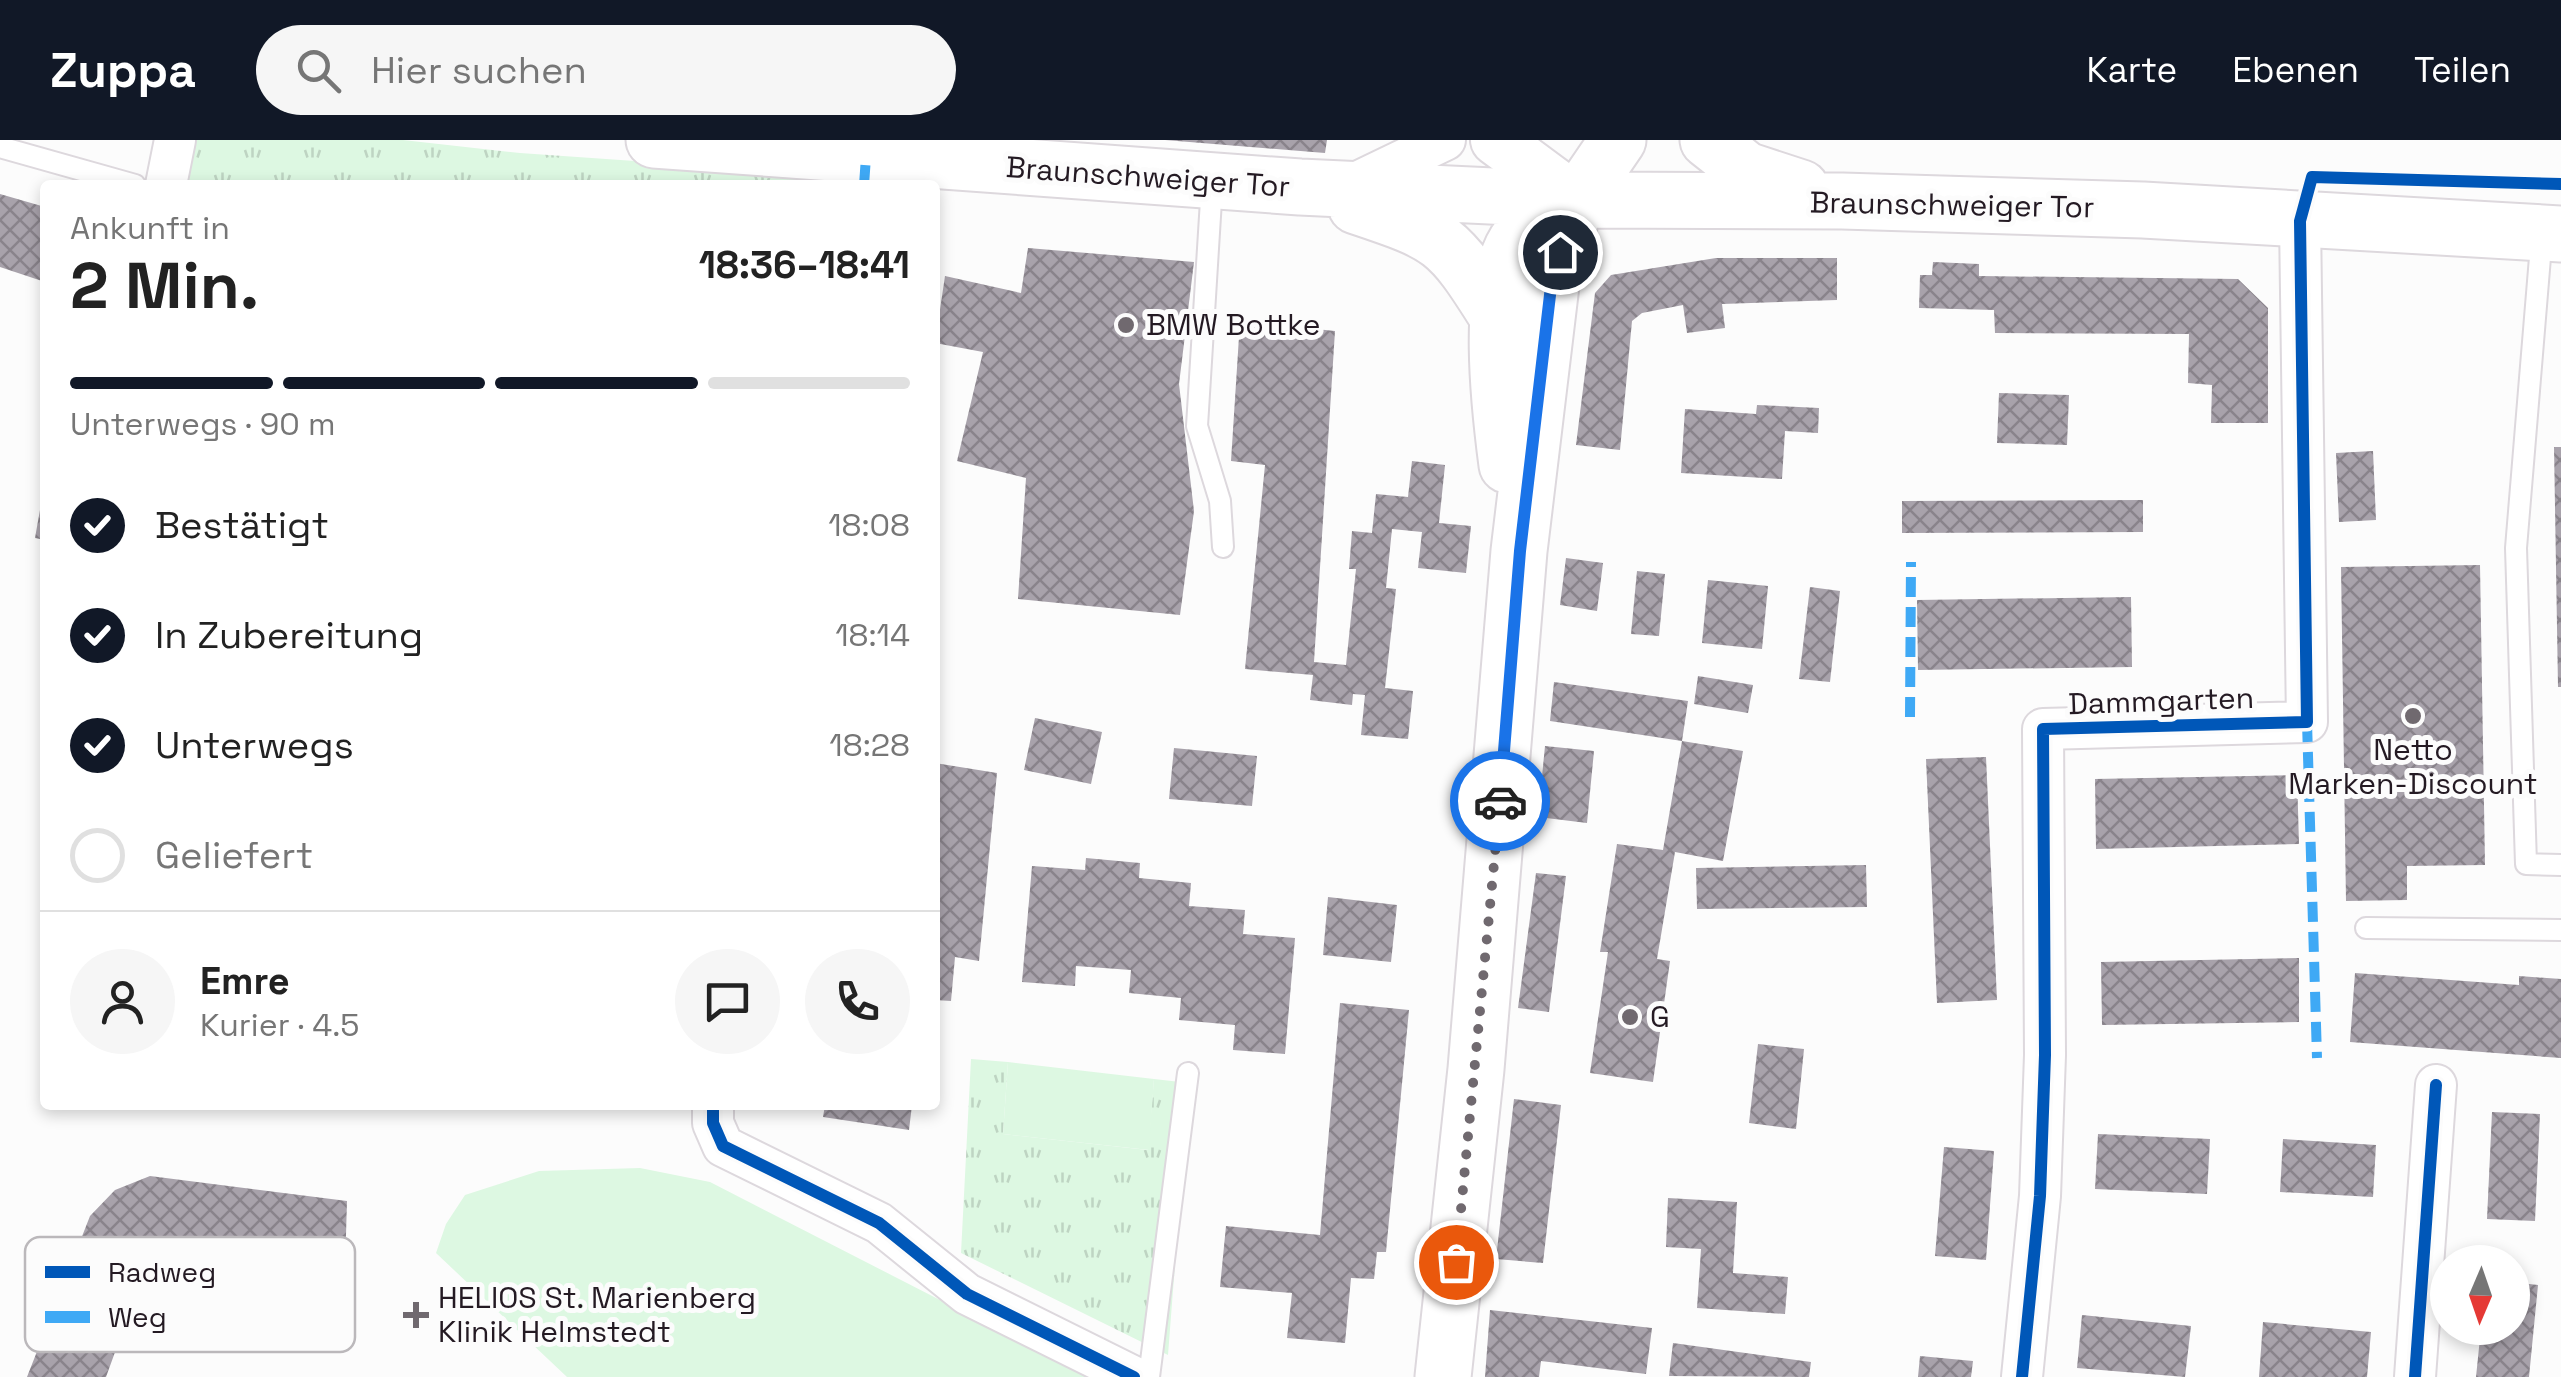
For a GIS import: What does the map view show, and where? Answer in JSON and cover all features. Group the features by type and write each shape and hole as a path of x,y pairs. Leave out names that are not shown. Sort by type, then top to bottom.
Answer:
{"main road":[{"name":"Braunschweiger Tor","path":"654,140 1322,188 1578,200 1842,201 2143,210 2552,234"},
{"path":"1443,1377 1476,1069 1520,551 1552,278 1578,200 1618,140"},
{"path":"1708,140 1746,170 1842,201"},
{"path":"1322,188 1428,230 1455,252 1497,316"},
{"path":"1520,551 1500,414 1497,316 1515,242 1524,230 1578,200"}],"street":[{"path":"167,180 174,140"},
{"name":"Braunschweiger Tor","path":"1322,188 1445,140"},
{"path":"1496,140 1578,200"},
{"name":"Dammgarten","path":"2022,1377 2040,1196 2045,1073 2043,729 2307,722 2300,221"},
{"path":"2415,1377 2436,1085"},
{"path":"713,1110 713,1123 723,1146 879,1223 967,1294 1134,1377"}],"lane":[{"path":"0,147 117,180"},
{"path":"1212,182 1198,426 1220,502 1223,547"},
{"path":"2552,234 2517,529 2518,607 2526,864 2561,865"},
{"path":"2366,928 2561,930"},
{"path":"1149,1377 1188,1072"}],"green space":[{"path":"186,140 403,140 520,153 862,177 861,180 177,180"},
{"path":"971,1059 1008,1062 1003,1134 1148,1150 1154,1079 1189,1083 1168,1355 961,1253"},
{"path":"1008,1062 1154,1079 1149,1150 1003,1134"},
{"path":"640,1168 710,1182 1090,1377 567,1377 436,1253 446,1224 465,1195 539,1171"}],"building":[{"path":"1165,140 1327,140 1325,153"},
{"path":"0,194 40,206 40,280 0,267"},
{"path":"1028,248 1194,262 1179,384 1194,511 1180,615 1018,599 1026,478 957,461 983,352 940,344 940,310 945,276 1021,293"},
{"path":"1716,258 1837,258 1837,300 1722,304 1725,328 1687,333 1683,305 1642,313 1632,321 1620,450 1576,445 1595,293 1611,275"},
{"path":"1933,262 1979,264 1979,276 2238,279 2268,308 2268,423 2211,423 2212,385 2188,383 2189,334 1995,333 1994,310 1919,308 1920,275 1932,275"},
{"path":"1240,321 1335,331 1314,662 1346,665 1356,569 1349,569 1352,531 1372,533 1376,494 1408,497 1412,461 1445,465 1439,523 1471,526 1466,573 1418,568 1422,532 1392,529 1386,588 1396,589 1385,688 1413,691 1408,739 1361,735 1365,695 1353,694 1352,705 1310,700 1313,675 1245,669 1265,465 1231,461"},
{"path":"1999,393 2069,395 2067,445 1997,443"},
{"path":"1757,405 1819,408 1818,433 1785,431 1782,479 1681,473 1685,409 1756,414"},
{"path":"2554,447 2561,447 2561,687 2558,687"},
{"path":"2373,451 2376,520 2339,522 2336,453"},
{"path":"2143,500 2143,532 1902,533 1902,501"},
{"path":"40,510 40,539 35,538"},
{"path":"1566,558 1603,563 1597,611 1560,605"},
{"name":"Netto Marken-Discount","path":"2480,565 2485,865 2407,866 2407,900 2346,901 2341,567"},
{"path":"1637,571 1665,574 1659,636 1631,634"},
{"path":"1708,580 1768,586 1762,649 1702,643"},
{"path":"1810,587 1840,591 1830,682 1799,679"},
{"path":"2131,597 2132,667 1918,670 1917,600"},
{"path":"1698,676 1753,685 1748,713 1694,704"},
{"path":"1554,682 1688,701 1682,741 1550,721"},
{"path":"1035,718 1102,732 1091,784 1024,770"},
{"path":"1682,741 1743,751 1723,861 1675,852 1657,959 1670,961 1653,1082 1590,1073 1608,952 1600,952 1617,844 1663,850"},
{"path":"1545,746 1594,751 1587,823 1538,817"},
{"path":"1174,748 1257,756 1252,806 1169,799"},
{"path":"1986,757 1997,1000 1937,1003 1926,759"},
{"path":"940,764 997,773 979,961 955,957 951,1001 940,1000"},
{"path":"2297,775 2299,844 2096,849 2095,779"},
{"path":"1086,858 1140,863 1139,878 1191,883 1189,906 1245,910 1243,934 1295,938 1285,1054 1233,1050 1235,1025 1179,1020 1181,998 1129,993 1131,970 1076,966 1075,986 1022,982 1032,866 1085,870"},
{"path":"1866,865 1867,907 1697,909 1696,868"},
{"path":"1536,873 1566,876 1549,1012 1518,1008"},
{"path":"1328,897 1397,905 1391,962 1323,955"},
{"path":"2299,958 2299,1022 2102,1025 2101,962"},
{"path":"2355,973 2519,985 2519,976 2561,979 2561,1058 2350,1042"},
{"path":"1340,1003 1409,1010 1386,1252 1377,1252 1374,1279 1351,1278 1345,1343 1287,1338 1292,1293 1220,1287 1226,1226 1320,1235"},
{"name":"G","path":"1758,1044 1804,1049 1796,1129 1749,1123"},
{"path":"1514,1099 1561,1105 1543,1263 1496,1259"},
{"path":"824,1110 911,1110 909,1130 823,1117"},
{"path":"2492,1112 2540,1114 2535,1221 2487,1219"},
{"path":"2098,1134 2210,1139 2207,1194 2095,1189"},
{"path":"2283,1139 2376,1145 2373,1197 2280,1192"},
{"path":"1944,1147 1994,1151 1986,1260 1935,1256"},
{"path":"150,1176 347,1201 346,1237 82,1237 90,1216 115,1190"},
{"path":"1668,1198 1737,1202 1733,1273 1788,1277 1785,1314 1697,1308 1701,1249 1666,1247"},
{"path":"2530,1284 2538,1285 2529,1377 2476,1377 2479,1345 2530,1345"},
{"path":"1490,1310 1652,1328 1646,1374 1541,1361 1539,1377 1485,1377"},
{"path":"2082,1315 2191,1326 2185,1377 2077,1368"},
{"path":"2263,1322 2371,1332 2367,1377 2259,1377"},
{"path":"1673,1343 1811,1362 1809,1377 1669,1376"},
{"path":"37,1352 115,1352 106,1377 27,1377"},
{"path":"1920,1356 1973,1361 1971,1377 1918,1377"}],"marked path":[{"path":"864,180 866,157"},
{"path":"1910,717 1911,562"},
{"path":"2307,722 2317,1058"}],"cycle path":[{"path":"2022,1377 2040,1196 2045,1055 2043,729 2307,722 2300,221 2312,177 2561,184"},
{"path":"2415,1377 2436,1085"},
{"path":"713,1110 713,1123 723,1146 879,1223 967,1294 1134,1377"}],"way so far":[{"path":"1456,1262 1500,801"}],"place":[{"name":"BMW Bottke","path":"1126,325"},
{"name":"Netto Marken-Discount","path":"2413,716"},
{"name":"G","path":"1630,1017"},
{"name":"HELIOS St. Marienberg Klinik Helmstedt","path":"416,1315"}],"route":[{"path":"1500,801 1520,551 1552,278 1560,252"}]}
